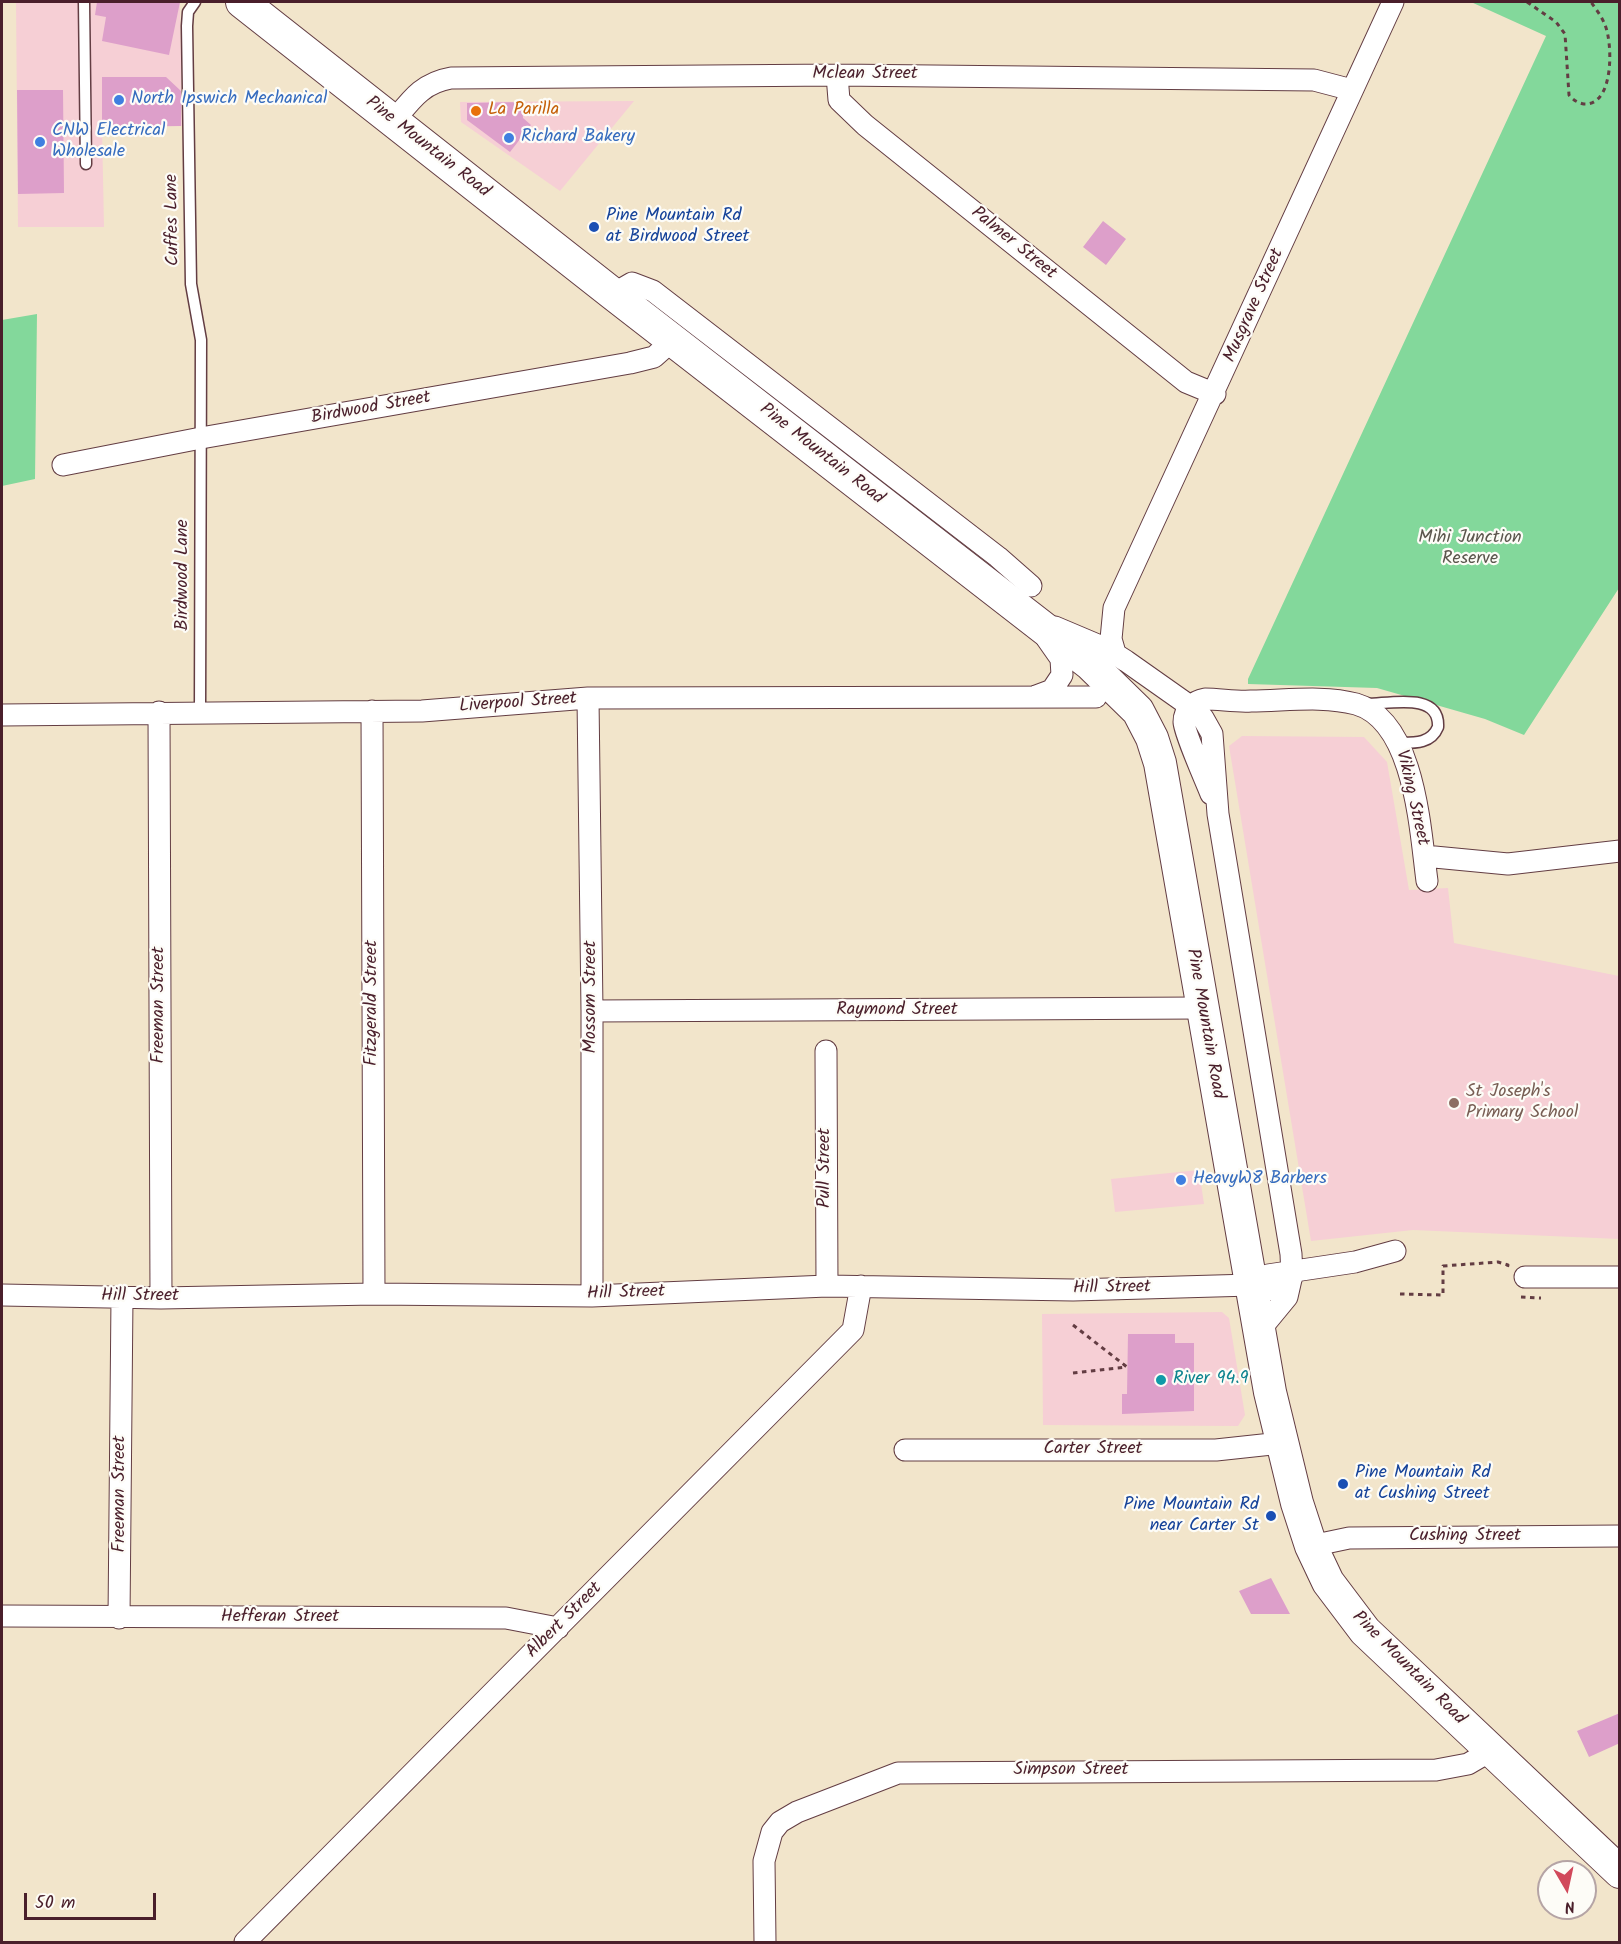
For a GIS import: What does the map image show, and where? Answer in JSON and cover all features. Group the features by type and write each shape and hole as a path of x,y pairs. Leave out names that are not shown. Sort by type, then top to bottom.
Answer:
{"main road":[{"name":"Pine Mountain Road","path":"242,2 672,341 1030,616 1090,664 1132,705 1145,723 1160,763 1258,1331 1281,1443 1311,1546 1335,1592 1365,1631 1614,1865"}],"street":[{"name":"Musgrave Street","path":"1115,653 1111,639 1114,609 1215,394 1393,2"},
{"name":"Mclean Street","path":"393,122 421,89 436,81 451,78 837,75 1314,80 1353,90"},
{"name":"Palmer Street","path":"837,75 838,100 865,125 1186,382 1215,394"},
{"name":"Pine Mountain Road","path":"613,294 632,283 653,291 998,557 1031,586"},
{"name":"Birdwood Street","path":"63,465 201,438 630,363 654,357 672,341"},
{"path":"1066,631 1087,627 1114,609"},
{"name":"Pine Mountain Road","path":"1030,616 1115,653 1191,707 1203,718 1214,739"},
{"path":"1030,616 1057,652 1063,666 1062,678 1054,688 1046,694 1035,696"},
{"name":"Liverpool Street","path":"2,715 422,711 588,698 1096,697"},
{"name":"Mossom Street","path":"588,698 592,1011 592,1296"},
{"name":"Viking Street","path":"1191,707 1203,699 1329,700 1355,704 1384,720 1399,743 1408,771 1427,880"},
{"path":"1160,763 1197,758 1214,739 1223,714 1244,701"},
{"path":"1191,707 1184,723 1218,814"},
{"name":"Fitzgerald Street","path":"372,711 374,1294"},
{"name":"Freeman Street","path":"159,712 161,1298"},
{"path":"1214,739 1218,814 1292,1273 1287,1297 1258,1331"},
{"path":"1424,856 1508,864 1620,851"},
{"name":"Raymond Street","path":"592,1011 1202,1008"},
{"name":"Pull Street","path":"826,1051 827,1286"},
{"path":"1292,1273 1363,1261 1395,1251"},
{"path":"1251,1285 1272,1290 1289,1283 1292,1273"},
{"path":"1525,1277 1620,1277"},
{"name":"Hill Street","path":"2,1295 161,1298 374,1294 592,1296 827,1286 1073,1290 1251,1285"},
{"name":"Albert Street","path":"245,1942 853,1330 861,1286"},
{"name":"Freeman Street","path":"119,1618 122,1297"},
{"name":"Carter Street","path":"905,1450 1216,1450 1281,1443"},
{"name":"Cushing Street","path":"1311,1546 1353,1538 1620,1536"},
{"name":"Hefferan Street","path":"2,1616 506,1618 558,1628"},
{"name":"Simpson Street","path":"765,1942 764,1861 772,1832 780,1822 797,1812 889,1775 917,1772 1436,1770 1468,1764 1492,1750"}],"lane":[{"path":"84,2 86,164"},
{"name":"Cuffes Lane","path":"195,2 188,12 187,26 191,284 201,340 201,438"},
{"name":"Birdwood Lane","path":"200,712 201,438"},
{"path":"1355,704 1404,701 1427,707 1435,713 1438,727 1430,738 1421,742 1399,743"}],"path":[{"path":"1527,2 1563,29 1566,40 1569,95 1579,103 1587,104 1598,100 1605,93 1609,60 1606,27 1591,2"},
{"path":"1400,1294 1443,1295 1443,1266 1498,1262"},
{"path":"1073,1325 1127,1367 1073,1374"}],"shaded area":[{"path":"16,2 180,2 182,126 102,127 104,227 18,227"},
{"path":"634,101 560,191 461,122 460,102"},
{"name":"St Joseph's Primary School","path":"1242,736 1364,737 1387,762 1409,890 1448,888 1454,943 1619,976 1619,1239 1413,1230 1311,1241 1229,746"},
{"path":"1199,1170 1204,1204 1115,1212 1111,1179"},
{"path":"1222,1312 1229,1318 1245,1415 1238,1426 1043,1425 1042,1314"}],"green space":[{"name":"Mihi Junction Reserve","path":"1471,2 1619,2 1619,588 1524,735 1485,719 1377,688 1248,684 1248,679 1546,36"},
{"path":"37,314 35,479 2,486 2,320"}],"building":[{"path":"97,2 180,2 169,55 102,41 106,17 95,15"},
{"path":"102,77 166,77 181,91 181,126 102,127"},
{"name":"CNW Electrical Wholesale","path":"17,90 63,90 64,193 18,194"},
{"path":"522,102 523,118 531,125 510,152 467,120 467,103"},
{"path":"1103,221 1126,239 1106,265 1083,247"},
{"name":"River 94.9","path":"1128,1334 1175,1334 1175,1343 1194,1343 1194,1411 1122,1414 1122,1394 1127,1394"},
{"path":"1271,1578 1290,1614 1251,1614 1239,1591"},
{"path":"1620,1713 1620,1743 1589,1757 1577,1731"}],"place":[{"name":"North Ipswich Mechanical","path":"119,100"},
{"name":"La Parilla","path":"476,111"},
{"name":"Richard Bakery","path":"509,138"},
{"name":"CNW Electrical Wholesale","path":"40,142"},
{"name":"Pine Mountain Rd at Birdwood Street","path":"594,227"},
{"name":"St Joseph's Primary School","path":"1454,1103"},
{"name":"HeavyW8 Barbers","path":"1181,1180"},
{"name":"River 94.9","path":"1161,1380"},
{"name":"Pine Mountain Rd at Cushing Street","path":"1343,1484"},
{"name":"Pine Mountain Rd near Carter St","path":"1271,1516"}]}
